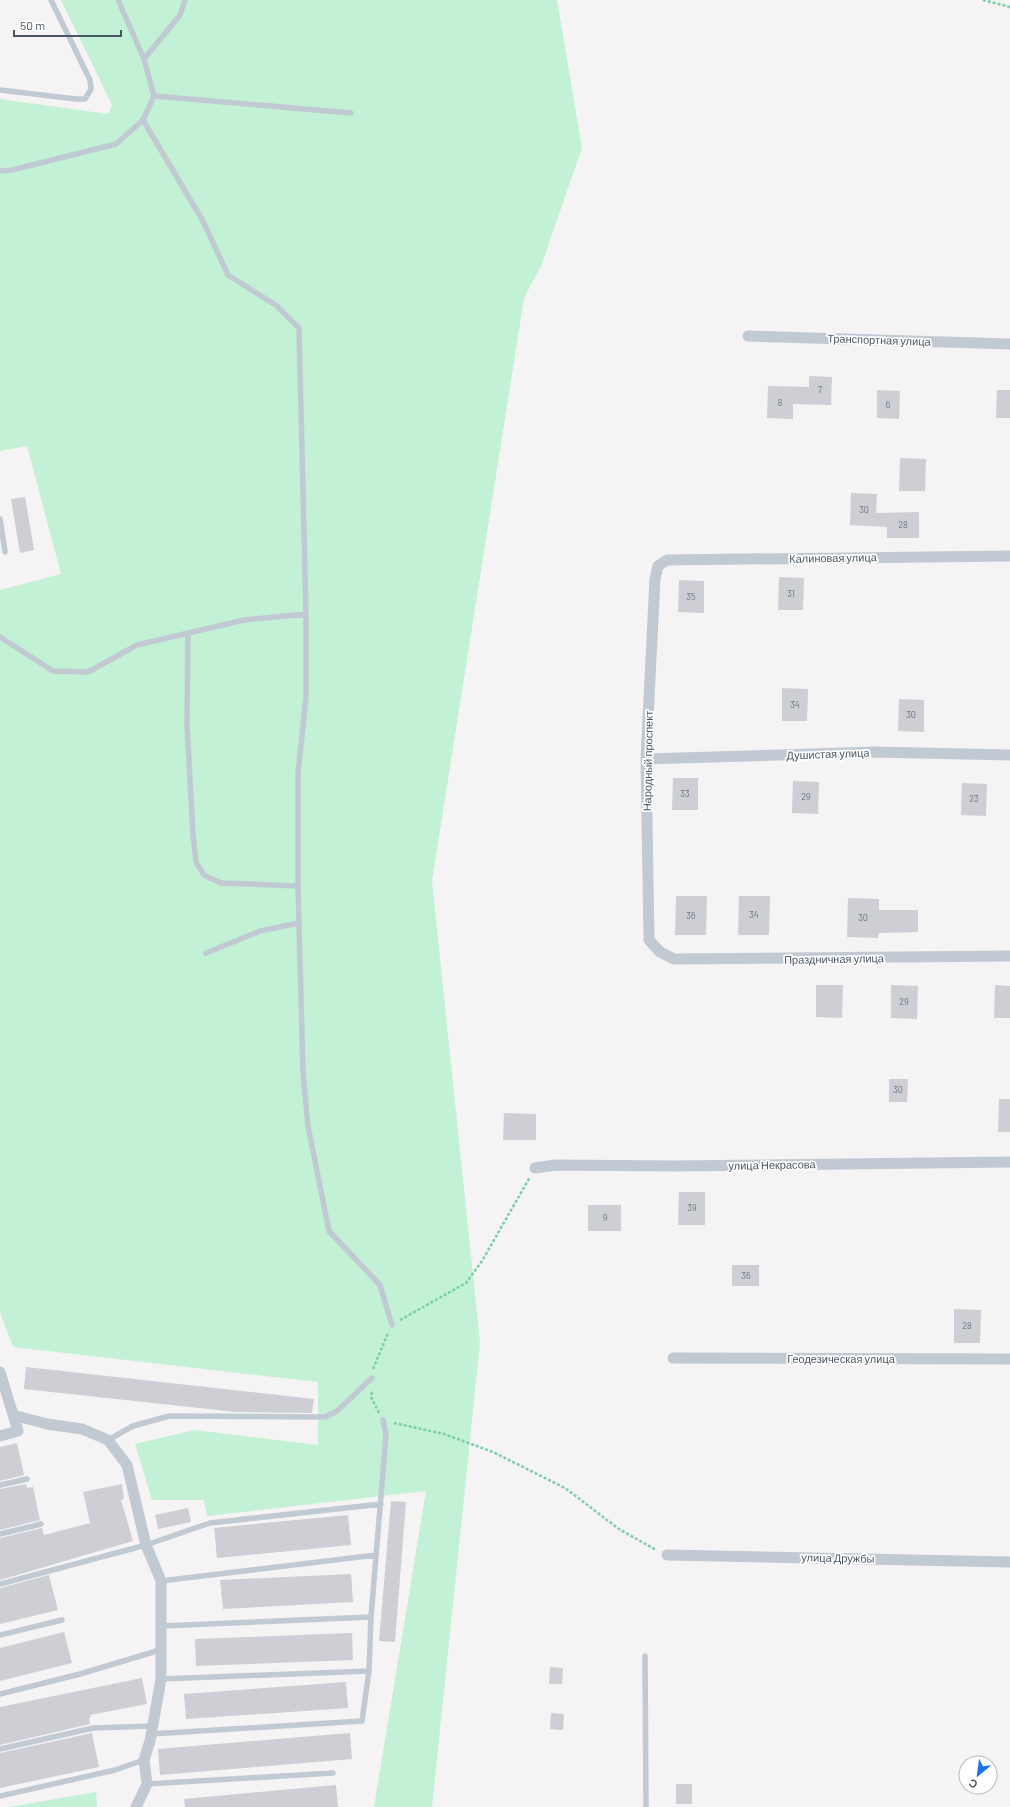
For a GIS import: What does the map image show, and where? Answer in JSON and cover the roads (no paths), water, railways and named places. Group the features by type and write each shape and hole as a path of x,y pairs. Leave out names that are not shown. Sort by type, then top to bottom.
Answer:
{"street":[{"name":"Транспортная улица","path":"748,336 1010,344"},
{"name":"Калиновая улица","path":"658,566 667,560 1010,556"},
{"name":"Народный проспект","path":"658,566 655,579 646,760 649,940 660,952"},
{"name":"Душистая улица","path":"646,760 875,752 1010,755"},
{"name":"Праздничная улица","path":"660,952 674,959 1010,956"},
{"name":"улица Некрасова","path":"535,1168 556,1164 682,1166 1010,1162"},
{"name":"Геодезическая улица","path":"673,1358 1010,1359"},
{"path":"0,1372 18,1431 0,1436"},
{"path":"13,1415 47,1424 82,1429 108,1440 127,1465 146,1545 161,1581 161,1679 144,1760 147,1784 136,1807"},
{"name":"улица Дружбы","path":"667,1555 1010,1562"}],"lane":[{"path":"0,90 85,99 91,89 90,80 51,0"},
{"path":"0,171 12,170 116,144 143,120 154,96 144,59 118,0"},
{"path":"144,59 180,16 185,0"},
{"path":"154,96 351,113"},
{"path":"143,120 203,221 228,275 277,306 299,328 306,614 306,697 298,774 298,886 303,1073 308,1126 329,1231 380,1285 392,1325"},
{"path":"0,519 5,552"},
{"path":"0,637 53,671 88,672 137,645 244,620 306,614"},
{"path":"188,633 187,724 193,835 196,862 204,874 221,883 298,886"},
{"path":"206,954 260,931 299,923"},
{"path":"108,1440 133,1426 170,1416 325,1417 336,1411 372,1378"},
{"path":"0,1748 93,1728 151,1730 362,1721 369,1671 371,1617 386,1435 383,1420"},
{"path":"0,1485 27,1479"},
{"path":"0,1584 146,1545 210,1523 381,1504"},
{"path":"0,1534 41,1524"},
{"path":"161,1581 376,1555"},
{"path":"160,1626 371,1617"},
{"path":"0,1635 62,1620"},
{"path":"0,1694 80,1674 160,1650"},
{"path":"645,1656 646,1807"},
{"path":"161,1679 369,1671"},
{"path":"0,1796 115,1770 144,1760"},
{"path":"147,1784 333,1773"}]}
